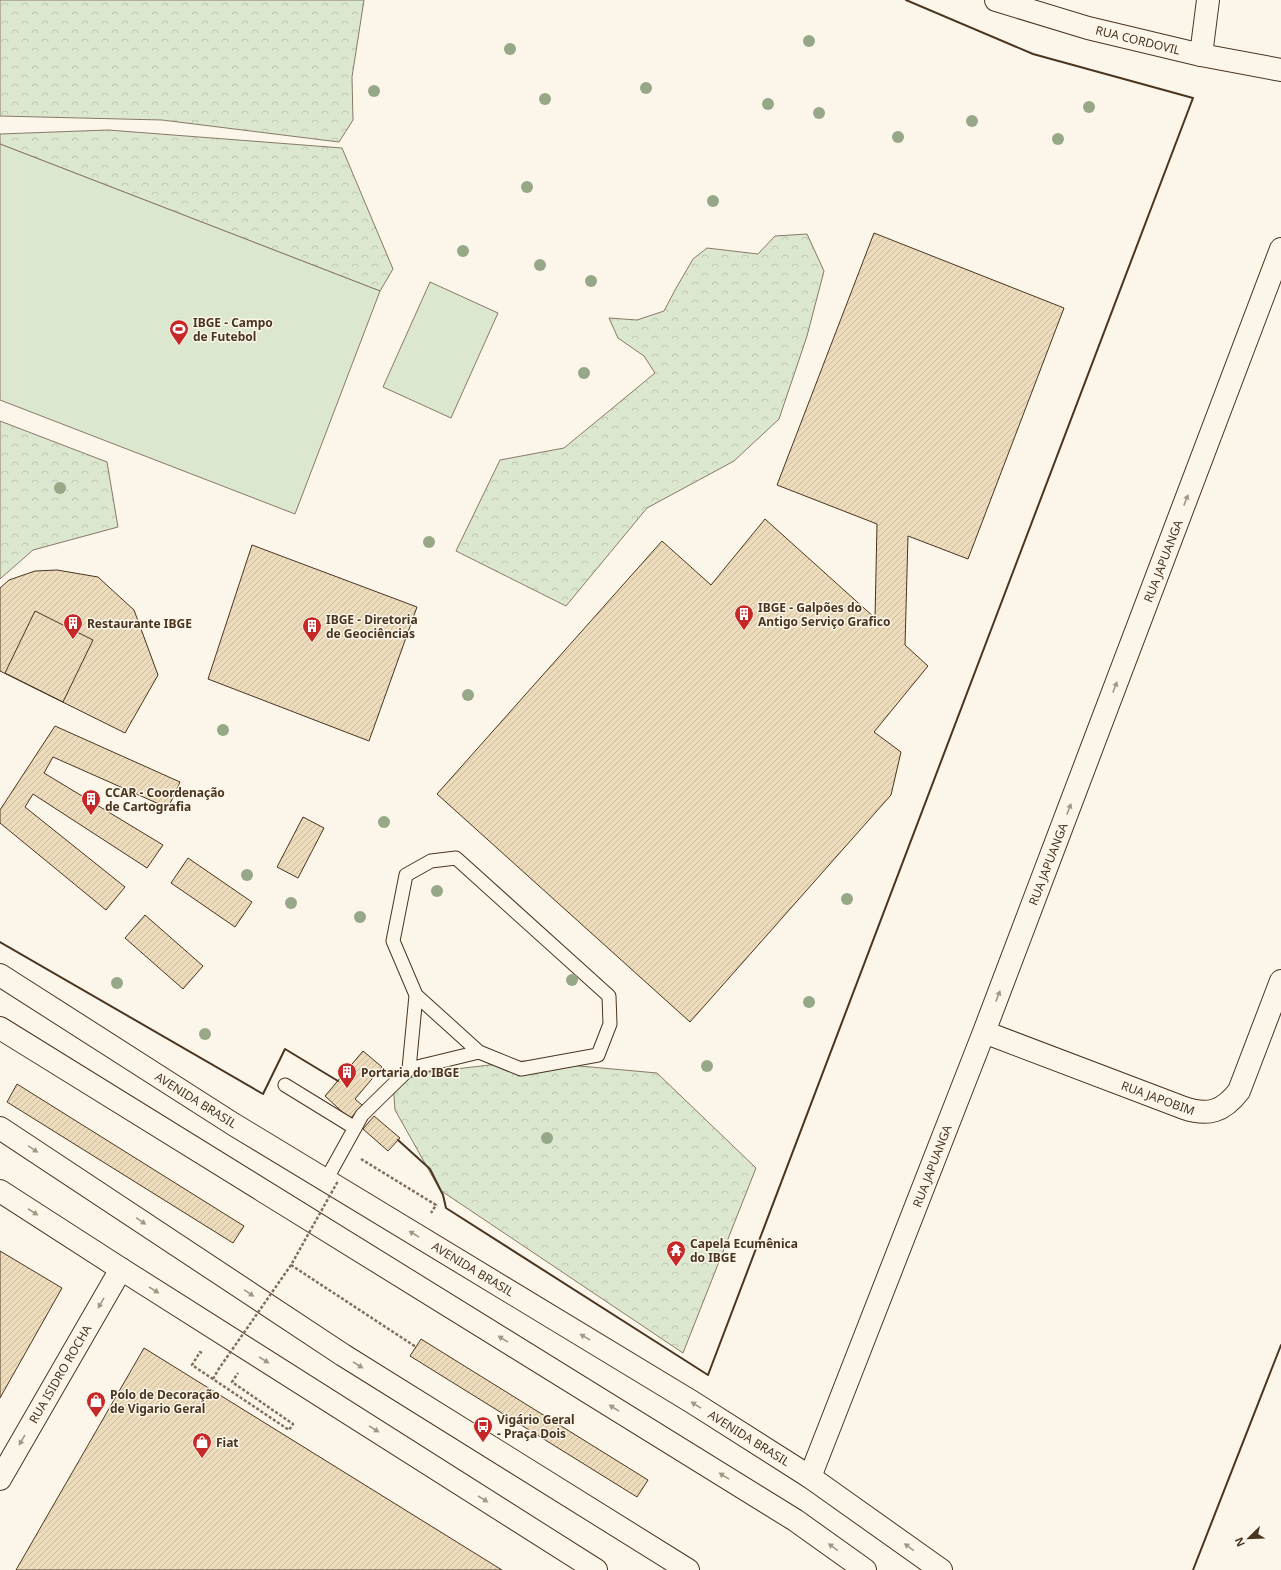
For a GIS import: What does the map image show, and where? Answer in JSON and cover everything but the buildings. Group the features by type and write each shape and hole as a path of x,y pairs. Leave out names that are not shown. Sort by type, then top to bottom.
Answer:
{"main road":[{"name":"RUA CORDOVIL","path":"996,0 1088,28 1200,55 1281,70"},
{"path":"1200,55 1208,0"},
{"name":"RUA JAPUANGA","path":"810,1477 984,1032 1281,249"},
{"name":"AVENIDA BRASIL","path":"0,975 227,1120 332,1180 692,1402 810,1477 941,1570"},
{"name":"RUA JAPOBIM","path":"984,1032 1198,1113 1211,1112 1232,1100 1239,1091 1281,981"},
{"path":"0,1028 795,1520 865,1570"},
{"path":"0,1128 343,1355 688,1570"},
{"path":"0,1191 596,1570"},
{"name":"RUA ISIDRO ROCHA","path":"0,1479 121,1269"}],"lane":[{"path":"456,858 609,996 610,1024 598,1055 521,1069 479,1052 416,995 393,942 406,875 431,862 456,858"},
{"path":"409,1069 416,995"},
{"path":"332,1180 362,1115 409,1069 479,1052"},
{"path":"285,1084 355,1128"}],"path":[{"path":"212,1379 291,1265 332,1180"},
{"path":"291,1265 416,1346"},
{"path":"205,1355 200,1352 192,1365 289,1430 293,1424 232,1382 251,1352"}],"green space":[{"path":"0,0 364,0 352,77 353,120 339,142 162,120 0,116"},
{"path":"108,130 342,148 393,269 380,291 0,144 0,134"},
{"name":"IBGE - Campo de Futebol","path":"0,144 380,291 295,514 0,400"},
{"path":"807,234 824,271 807,336 779,419 734,461 647,508 566,606 456,551 500,460 564,448 655,373 644,356 618,338 609,318 637,320 664,311 693,259 707,248 758,254 775,236"},
{"path":"430,282 498,313 451,418 383,387"},
{"path":"0,421 107,462 118,527 33,550 0,579"},
{"path":"524,1061 657,1073 756,1168 683,1353 440,1190 395,1110 393,1083 430,1072"}],"wall":[{"path":"398,1140 430,1169 443,1195 446,1208 708,1375 1193,98 1033,54 906,0"},
{"path":"0,942 263,1094 285,1049 338,1081"},
{"path":"1193,1570 1281,1345"}],"place":[{"name":"IBGE - Campo de Futebol","path":"179,346"},
{"name":"IBGE - Galpões do Antigo Serviço Grafico","path":"744,631"},
{"name":"Restaurante IBGE","path":"73,640"},
{"name":"IBGE - Diretoria de Geociências","path":"312,643"},
{"name":"CCAR - Coordenação de Cartografia","path":"91,816"},
{"name":"Portaria do IBGE","path":"347,1089"},
{"name":"Capela Ecumênica do IBGE","path":"676,1267"},
{"name":"Polo de Decoração de Vigario Geral","path":"96,1418"},
{"name":"Vigário Geral - Praça Dois","path":"483,1443"},
{"name":"Fiat","path":"202,1459"}]}
